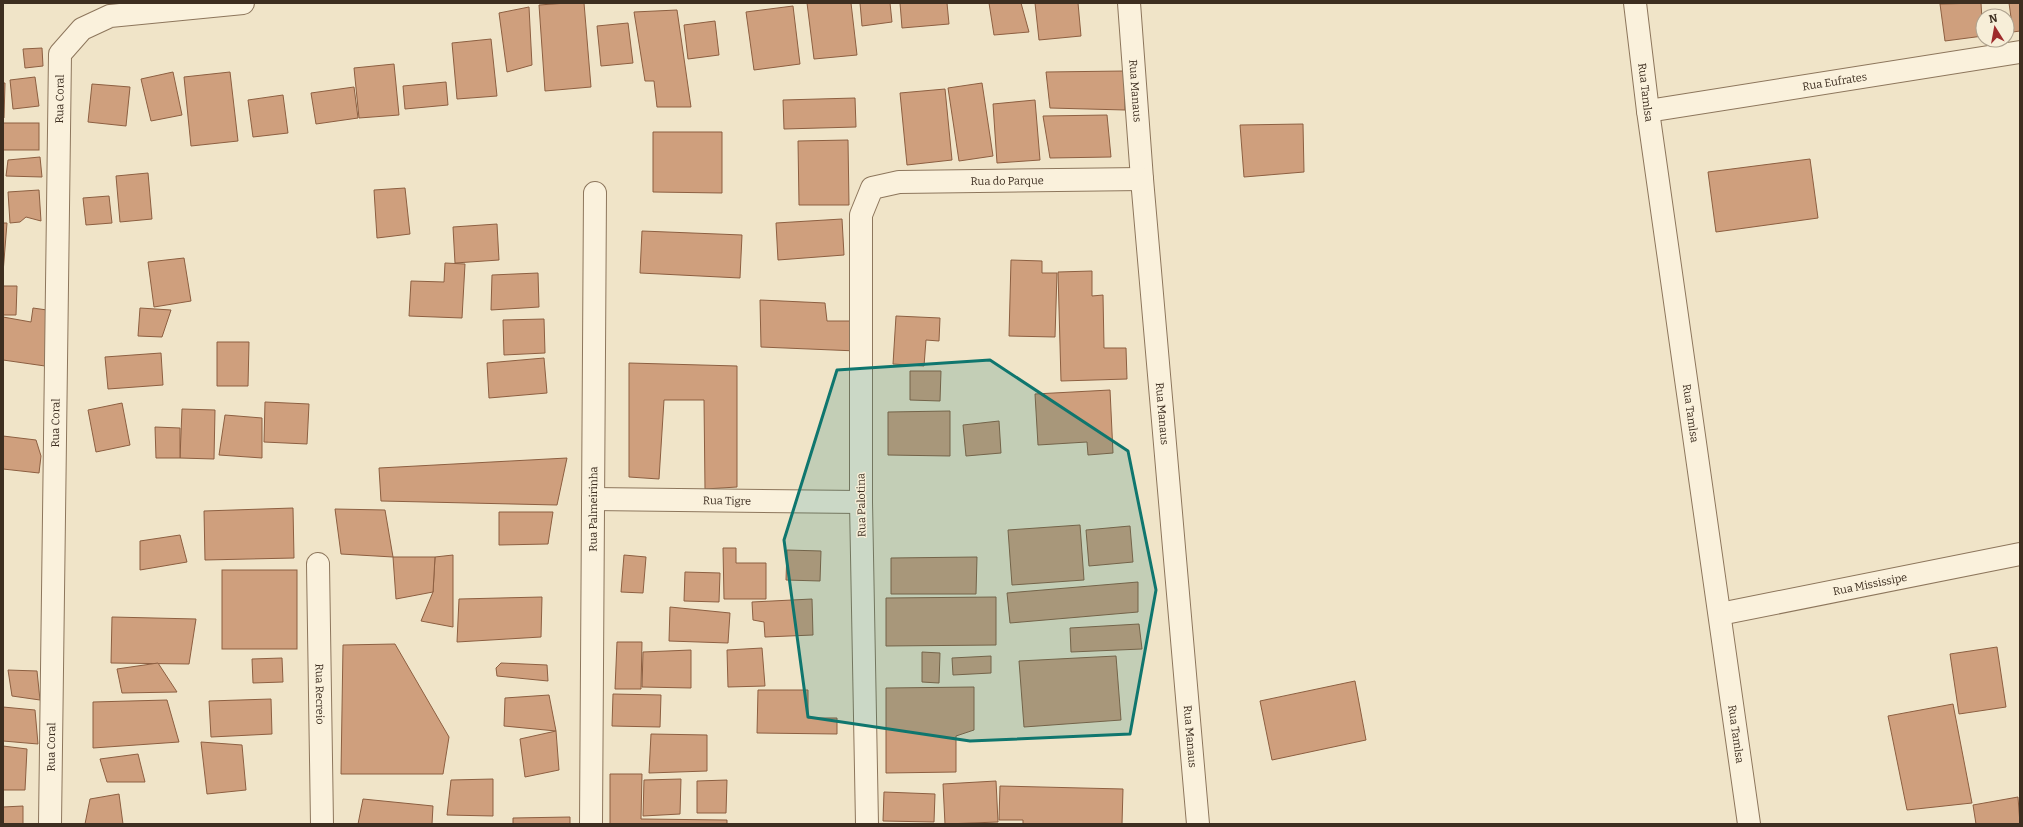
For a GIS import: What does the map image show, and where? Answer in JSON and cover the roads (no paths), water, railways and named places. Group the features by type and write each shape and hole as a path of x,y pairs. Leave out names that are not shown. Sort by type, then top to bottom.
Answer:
{"street":[{"name":"Rua Coral","path":"50,824 60,54 82,29 110,16 243,3"},
{"name":"Rua Manaus","path":"1129,3 1142,179 1198,824"},
{"name":"Rua Tamlsa","path":"1635,3 1648,111 1720,614 1748,824"},
{"name":"Rua Eufrates","path":"1648,111 2020,52"},
{"name":"Rua do Parque","path":"872,188 899,182 1142,179"},
{"name":"Rua Palotina","path":"867,824 861,502 861,215 872,188"},
{"name":"Rua Palmeirinha","path":"591,824 595,193"},
{"name":"Rua Tigre","path":"593,499 861,502"},
{"name":"Rua Mississipe","path":"1720,614 2020,554"},
{"name":"Rua Recreio","path":"318,564 322,824"}]}
